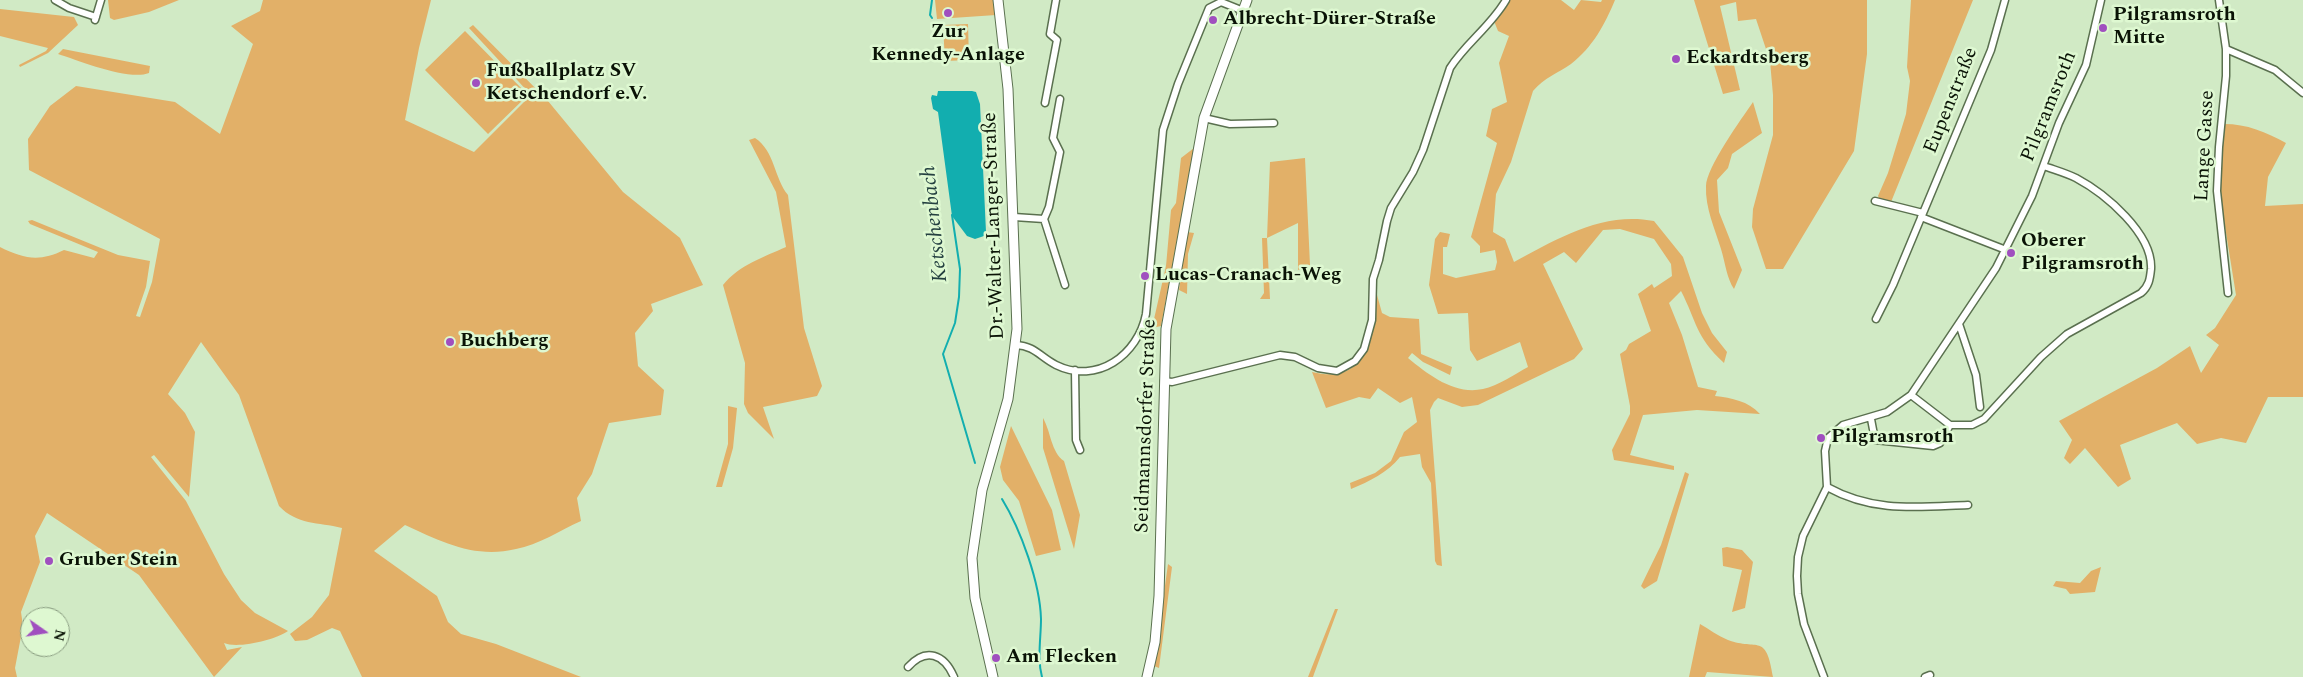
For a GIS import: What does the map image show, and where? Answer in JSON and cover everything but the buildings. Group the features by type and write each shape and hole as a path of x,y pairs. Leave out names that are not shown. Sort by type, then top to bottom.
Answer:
{"street":[{"path":"55,0 95,19 101,0"},
{"name":"Dr.-Walter-Langer-Straße","path":"993,677 980,625 972,574 972,558 978,507 1008,398 1016,345 1018,302 1008,89 998,0"},
{"path":"1046,103 1057,40 1050,34 1056,0"},
{"name":"Seidmannsdorfer Straße","path":"1147,677 1157,623 1166,328 1204,118 1247,0"},
{"path":"1164,381 1172,382 1280,355 1295,357 1311,366 1330,371 1349,366 1356,361 1369,336 1373,279 1392,208 1416,164 1450,68 1459,54 1478,36 1506,0"},
{"name":"Eupenstraße","path":"1876,319 1991,50 2005,0"},
{"name":"Pilgramsroth","path":"1827,487 1825,451 1828,438 1843,425 1871,419 1887,412 1911,395 2006,250 2044,166 2059,123 2088,60 2101,0"},
{"name":"Lange Gasse","path":"2219,0 2226,49 2226,89 2218,147 2217,191 2228,293"},
{"path":"1016,345 1027,345 1056,365 1075,370 1094,370 1118,361 1132,348 1141,333 1146,314 1163,130 1188,59 1209,8 1215,1 1226,3 1242,10"},
{"path":"2226,49 2275,70 2303,92"},
{"path":"1060,99 1053,138 1060,152 1049,207 1044,219 1065,284"},
{"path":"1204,118 1230,124 1274,123"},
{"path":"1911,395 1950,425 1972,425 2050,347 2086,322 2145,290 2150,279 2150,255 2140,233 2113,205 2086,184 2044,166"},
{"path":"1875,201 1922,215 2006,250"},
{"path":"1014,216 1044,219"},
{"path":"1959,324 1976,375 1982,413"},
{"path":"1075,370 1076,440 1080,450"},
{"path":"1871,419 1874,440 1933,446 1940,444 1950,425"},
{"path":"1824,677 1804,624 1798,594 1797,576 1798,557 1803,536 1827,487 1858,501 1880,506 1908,508 1968,505"},
{"path":"908,667 915,659 924,655 933,656 943,660 954,677"}],"shaded area":[{"path":"108,0 179,0 149,12 114,20 110,18"},
{"path":"263,0 431,0 419,48 405,120 474,152 531,95 469,28 473,25 548,101 623,192 680,238 703,285 651,304 653,311 635,333 638,366 664,390 661,415 609,423 592,474 577,498 581,521 533,544 501,552 487,552 459,547 405,525 374,551 437,596 448,622 461,634 496,644 581,677 362,677 340,631 332,628 307,640 295,641 290,634 312,617 329,595 342,528 301,520 293,517 279,506 239,395 201,342 168,394 185,413 195,432 189,497 154,455 151,457 186,501 224,574 241,600 255,613 288,631 275,638 256,643 230,645 224,643 227,650 242,647 214,677 139,575 47,513 35,536 40,562 23,607 20,607 20,642 15,668 17,677 0,677 0,247 32,258 55,254 64,250 94,258 98,252 30,224 28,221 32,220 118,255 150,261 146,287 136,316 140,317 152,282 160,239 29,170 28,139 50,106 76,86 175,102 220,134 253,44 231,26 260,11"},
{"path":"935,0 994,0 996,15 937,19"},
{"path":"1509,0 1561,0 1574,10 1581,0 1601,2 1602,0 1615,0 1607,18 1586,50 1571,64 1546,79 1533,91 1511,162 1496,194 1493,232 1505,239 1514,262 1563,236 1598,224 1616,220 1654,221 1683,257 1702,313 1712,333 1727,352 1724,363 1707,345 1681,291 1669,303 1682,335 1698,387 1717,391 1715,396 1745,403 1760,414 1697,410 1643,415 1630,455 1674,466 1674,470 1614,460 1612,450 1630,414 1620,354 1626,350 1629,344 1651,331 1638,294 1652,284 1654,288 1672,276 1671,264 1654,239 1620,229 1603,230 1576,263 1564,252 1543,264 1583,349 1574,359 1478,405 1462,407 1438,398 1430,410 1442,566 1437,565 1435,561 1431,483 1422,467 1420,454 1400,457 1390,468 1378,476 1351,489 1350,483 1375,473 1391,461 1404,432 1417,422 1412,397 1400,403 1378,388 1370,399 1359,397 1326,408 1312,372 1332,374 1347,371 1358,362 1366,350 1370,335 1373,318 1374,284 1382,313 1390,317 1419,319 1421,354 1452,367 1450,375 1423,362 1412,353 1408,358 1443,382 1463,389 1483,389 1500,383 1528,367 1520,342 1477,361 1470,350 1468,313 1438,314 1429,285 1435,239 1440,232 1450,234 1447,247 1443,247 1443,274 1456,278 1495,270 1497,262 1495,250 1480,253 1480,246 1471,237 1497,143 1486,136 1492,109 1507,102 1499,63 1509,36 1498,31 1494,21"},
{"path":"1694,0 1867,0 1867,54 1854,151 1783,269 1766,269 1752,227 1753,209 1773,135 1773,95 1770,61 1756,19 1738,21 1736,2 1720,6 1740,90 1723,94"},
{"path":"1911,0 1973,0 1891,202 1880,200 1878,196 1888,173 1906,114 1910,81 1907,67"},
{"path":"0,9 74,17 78,25 48,53 20,67 19,65 46,51 48,48 0,36"},
{"path":"968,24 969,60 945,61 943,25"},
{"name":"Fußballplatz SV Ketschendorf e.V.","path":"465,31 528,95 488,134 425,70"},
{"path":"63,49 150,66 149,73 140,75 104,69 58,54"},
{"path":"1753,102 1762,133 1732,154 1728,168 1717,180 1719,212 1742,270 1734,289 1711,218 1706,186 1718,156"},
{"path":"2224,124 2241,125 2256,129 2286,143 2268,177 2265,206 2303,204 2303,397 2268,397 2246,443 2221,438 2197,444 2177,423 2120,445 2131,479 2118,487 2085,448 2070,464 2064,458 2072,440 2059,421 2157,368 2190,346 2201,373 2219,345 2206,335 2215,328 2236,295 2219,189"},
{"path":"755,138 767,150 783,188 788,195 804,328 822,386 817,396 763,407 774,439 748,413 744,404 745,363 723,285 744,267 786,247 776,192 749,140"},
{"path":"1194,148 1161,326 1152,328 1166,266 1171,210 1176,203 1181,158"},
{"path":"1305,158 1310,265 1298,270 1298,223 1267,238 1270,162"},
{"path":"1187,232 1194,233 1188,254 1187,294 1179,290"},
{"path":"1262,238 1267,238 1270,299 1260,299 1264,293"},
{"path":"728,406 737,408 733,448 722,487 716,487 728,444"},
{"path":"1043,418 1056,452 1064,461 1080,515 1074,549 1043,448"},
{"path":"1011,426 1052,510 1061,550 1036,556 1019,501 1003,480 1000,467"},
{"path":"1685,472 1689,474 1657,581 1644,589 1641,586 1661,545"},
{"path":"1722,548 1742,550 1753,562 1745,608 1732,612 1742,570 1723,566"},
{"path":"1168,564 1172,567 1159,668 1154,666"},
{"path":"2101,567 2095,592 2070,594 2066,589 2053,586 2056,581 2080,583 2091,571"},
{"path":"1335,609 1338,609 1313,677 1308,677"},
{"path":"1700,624 1728,640 1764,648 1773,677 1707,672 1705,677 1689,677"}],"water":[{"path":"938,91 976,92 980,104 986,232 984,236 975,239 967,236 952,216 938,112 933,109 931,98 932,95 937,96"}],"waterway":[{"name":"Ketschenbach","path":"932,0 930,15 932,18"},
{"name":"Ketschenbach","path":"952,215 960,269 959,297 955,323 943,354 975,463"},
{"name":"Ketschenbach","path":"1002,499 1022,541 1037,589 1041,619 1039,655 1042,677"}],"place":[{"name":"Zur Kennedy-Anlage","path":"948,13"},
{"name":"Albrecht-Dürer-Straße","path":"1213,20"},
{"name":"Pilgramsroth Mitte","path":"2103,28"},
{"name":"Eckardtsberg","path":"1676,59"},
{"name":"Fußballplatz SV Ketschendorf e.V.","path":"476,83"},
{"name":"Oberer Pilgramsroth","path":"2011,253"},
{"name":"Lucas-Cranach-Weg","path":"1145,276"},
{"name":"Buchberg","path":"450,342"},
{"name":"Pilgramsroth","path":"1821,438"},
{"name":"Gruber Stein","path":"49,561"},
{"name":"Am Flecken","path":"996,658"}]}
